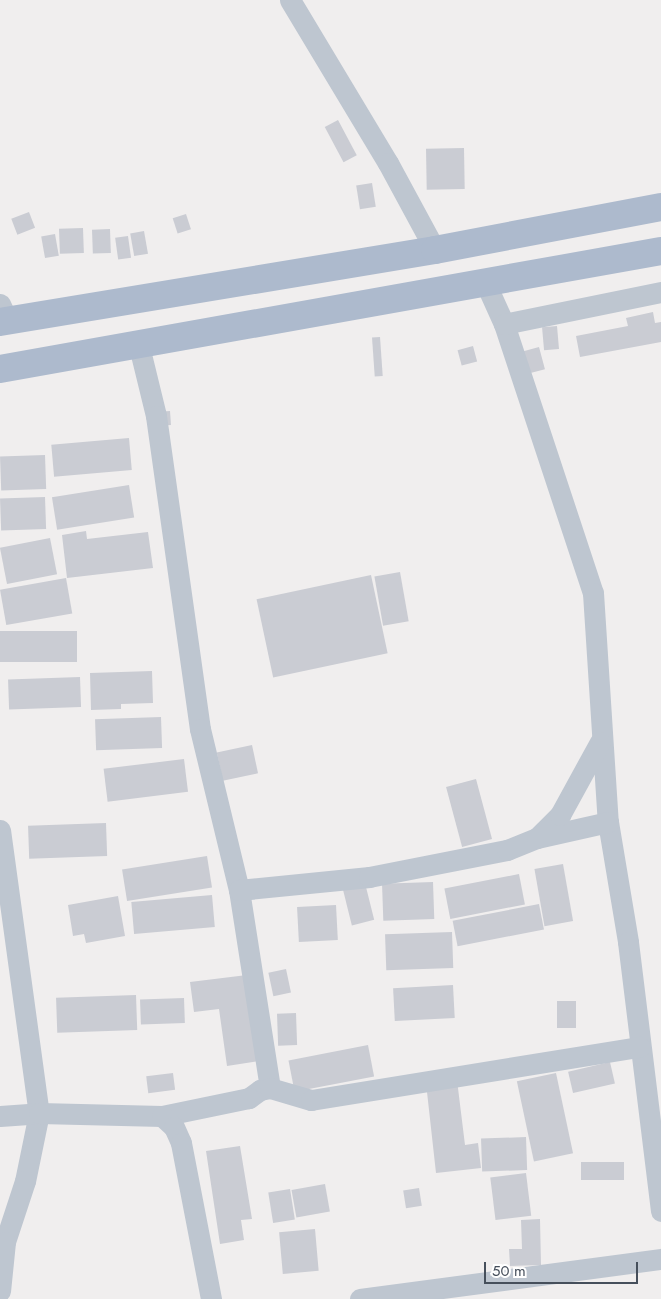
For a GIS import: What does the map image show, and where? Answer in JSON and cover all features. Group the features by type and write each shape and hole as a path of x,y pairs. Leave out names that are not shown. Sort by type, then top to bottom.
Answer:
{"main road":[{"path":"3,316 186,291 435,250 661,207"},
{"path":"0,369 138,342 194,335 661,250"},
{"path":"186,291 194,335"}],"street":[{"path":"290,0 388,163 435,250"},
{"path":"485,282 504,324 593,593 601,740 608,822 628,942 661,1211"},
{"path":"504,324 661,292"},
{"path":"138,342 156,416 200,729 239,890 270,1088"},
{"path":"536,838 560,816 601,740"},
{"path":"239,890 414,870 507,850 536,838 608,822"},
{"path":"0,830 5,895 39,1113 25,1181 5,1242 0,1291"},
{"path":"0,1116 39,1113 162,1116 248,1098 260,1090 270,1088 310,1100 640,1047"},
{"path":"162,1116 174,1127 181,1143 211,1299"},
{"path":"360,1299 452,1293 661,1259"}],"building":[{"path":"338,120 357,155 344,162 325,127"},
{"path":"464,148 465,189 427,190 426,149"},
{"path":"372,183 376,207 360,209 356,186"},
{"path":"29,212 35,228 17,235 11,219"},
{"path":"186,214 191,229 178,234 173,218"},
{"path":"83,228 84,253 60,254 59,229"},
{"path":"110,229 111,253 93,254 92,230"},
{"path":"144,231 148,254 134,256 130,233"},
{"path":"55,234 59,256 45,258 41,236"},
{"path":"128,236 131,258 118,260 115,238"},
{"path":"653,312 655,323 661,322 661,342 580,357 576,336 628,326 626,318"},
{"path":"557,326 559,349 544,350 542,327"},
{"path":"380,337 383,376 375,376 372,338"},
{"path":"473,346 477,361 462,366 458,350"},
{"path":"539,347 545,369 529,374 523,351"},
{"path":"170,411 171,425 159,426 158,412"},
{"path":"129,438 132,470 54,477 51,445"},
{"path":"45,455 46,489 1,491 0,457"},
{"path":"129,485 134,518 57,530 52,497"},
{"path":"45,497 46,529 1,531 0,499"},
{"path":"86,531 87,539 148,532 153,568 67,578 62,535"},
{"path":"50,538 57,574 7,584 0,548"},
{"path":"400,572 409,621 383,626 374,577"},
{"path":"371,575 388,653 273,678 257,599"},
{"path":"66,578 72,613 6,625 0,590"},
{"path":"0,631 77,631 77,662 0,662"},
{"path":"152,671 153,703 121,704 121,709 91,710 90,673"},
{"path":"80,677 81,707 9,709 8,680"},
{"path":"161,717 162,748 96,750 95,719"},
{"path":"252,745 258,773 223,781 217,752"},
{"path":"184,759 188,792 108,802 104,769"},
{"path":"476,779 492,839 462,847 446,787"},
{"path":"106,823 107,856 29,859 28,826"},
{"path":"207,856 212,888 127,901 122,869"},
{"path":"563,864 573,921 545,926 534,869"},
{"path":"519,874 525,904 450,919 444,889"},
{"path":"433,882 434,919 383,921 382,884"},
{"path":"365,883 374,920 352,925 343,889"},
{"path":"212,895 215,927 134,934 131,902"},
{"path":"118,896 125,936 86,943 84,934 73,936 68,905"},
{"path":"539,904 544,930 458,946 453,921"},
{"path":"336,905 338,940 299,942 297,907"},
{"path":"452,932 453,968 386,970 385,934"},
{"path":"286,969 291,992 273,996 268,973"},
{"path":"247,975 259,1061 227,1066 219,1009 194,1012 190,982"},
{"path":"453,985 455,1018 395,1021 393,988"},
{"path":"136,995 137,1030 57,1033 56,998"},
{"path":"184,998 185,1023 141,1025 140,1000"},
{"path":"557,1001 576,1001 576,1028 557,1028"},
{"path":"296,1013 297,1045 278,1046 277,1014"},
{"path":"368,1045 374,1076 295,1092 288,1060"},
{"path":"610,1062 615,1083 573,1093 568,1072"},
{"path":"173,1073 175,1090 148,1093 146,1076"},
{"path":"556,1073 573,1153 534,1162 517,1081"},
{"path":"457,1080 465,1145 478,1143 481,1168 436,1173 426,1083"},
{"path":"526,1137 527,1170 482,1172 481,1139"},
{"path":"240,1146 252,1219 241,1220 244,1240 220,1244 206,1151"},
{"path":"581,1162 624,1162 624,1180 581,1180"},
{"path":"526,1173 531,1216 496,1220 490,1177"},
{"path":"325,1184 330,1212 296,1217 292,1190"},
{"path":"419,1188 422,1206 406,1208 403,1191"},
{"path":"290,1189 295,1220 273,1223 268,1192"},
{"path":"540,1219 541,1265 510,1266 509,1249 522,1249 521,1220"},
{"path":"315,1229 319,1271 283,1274 279,1232"}]}
